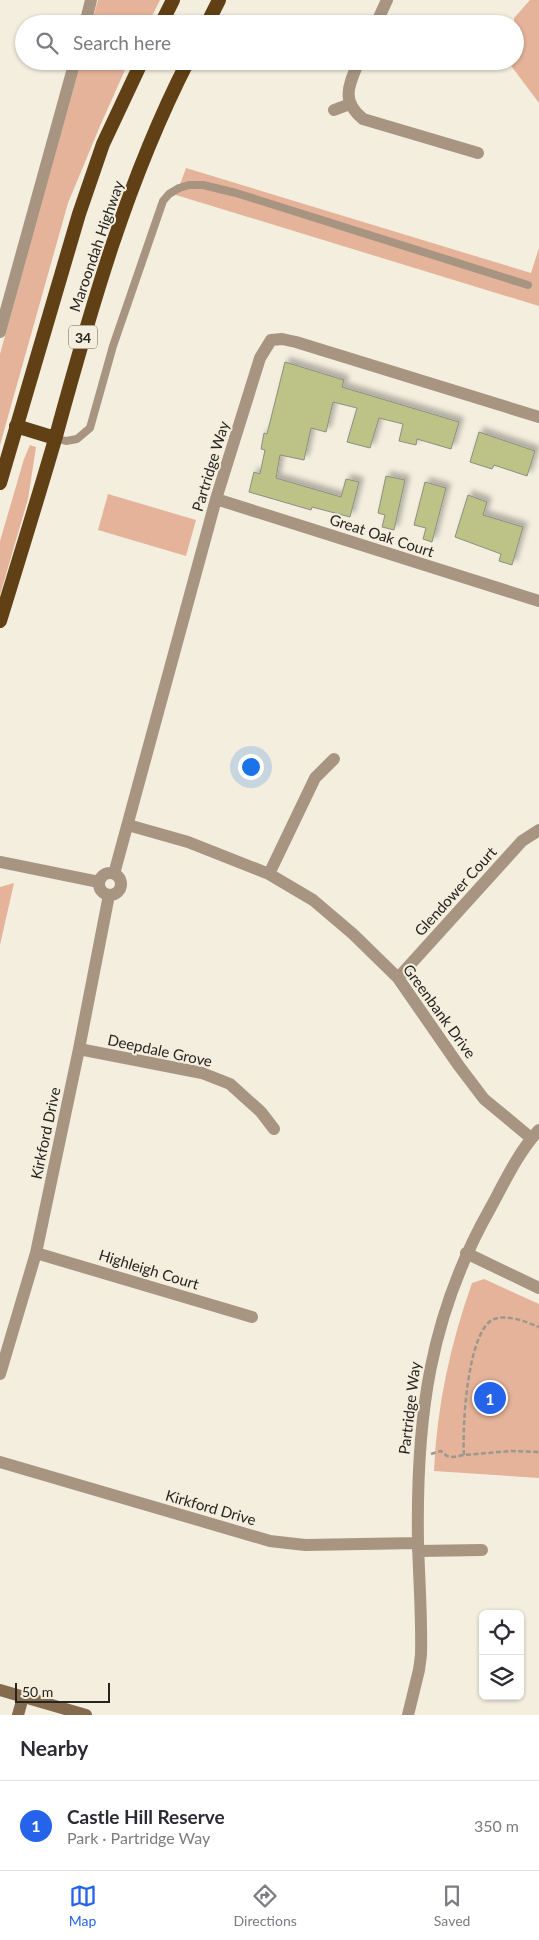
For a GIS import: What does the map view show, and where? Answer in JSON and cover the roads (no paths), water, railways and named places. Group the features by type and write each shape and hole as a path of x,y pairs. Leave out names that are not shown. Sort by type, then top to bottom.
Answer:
{"highway":[{"path":"166,15 173,0"},
{"path":"212,15 219,0"},
{"name":"Maroondah Highway","path":"0,483 61,273 91,179 103,144 138,70"},
{"name":"Maroondah Highway","path":"0,621 55,438 83,336 119,222 166,104 183,70"},
{"path":"16,426 55,438"}],"main road":[{"path":"0,1690 86,1715"},
{"path":"18,1715 23,1697"}],"street":[{"path":"87,15 91,0"},
{"path":"380,15 387,0"},
{"path":"0,332 4,307 72,70"},
{"path":"355,70 348,89 348,96 356,114 370,122 478,153"},
{"path":"334,110 350,104"},
{"name":"Partridge Way","path":"114,874 216,500 260,358 271,340 282,339 296,342 539,417"},
{"name":"Great Oak Court","path":"216,500 539,602"},
{"path":"270,874 315,778 334,759"},
{"name":"Greenbank Drive","path":"128,825 188,842 270,874 319,906 354,934 398,978 484,1099 535,1134"},
{"name":"Glendower Court","path":"398,978 522,841 539,830"},
{"path":"0,862 99,882"},
{"path":"104,874 114,874 119,878 121,884 116,893 109,895 103,892 99,882 104,874"},
{"name":"Kirkford Drive","path":"0,1374 36,1253 109,895"},
{"name":"Deepdale Grove","path":"79,1049 202,1073 230,1084 261,1112 274,1129"},
{"name":"Partridge Way","path":"408,1715 421,1655 418,1547 420,1453 423,1409 429,1370 443,1315 466,1253 535,1134"},
{"name":"Highleigh Court","path":"36,1253 252,1317"},
{"path":"466,1253 539,1288"},
{"name":"Kirkford Drive","path":"0,1462 270,1541 305,1545 482,1550"}],"lane":[{"path":"55,438 66,441 77,439 90,428 113,346 155,222 163,202 169,194 179,188 189,185 203,185 236,193 528,286"}],"place":[{"name":"Castle Hill Reserve","path":"490,1398"}]}
